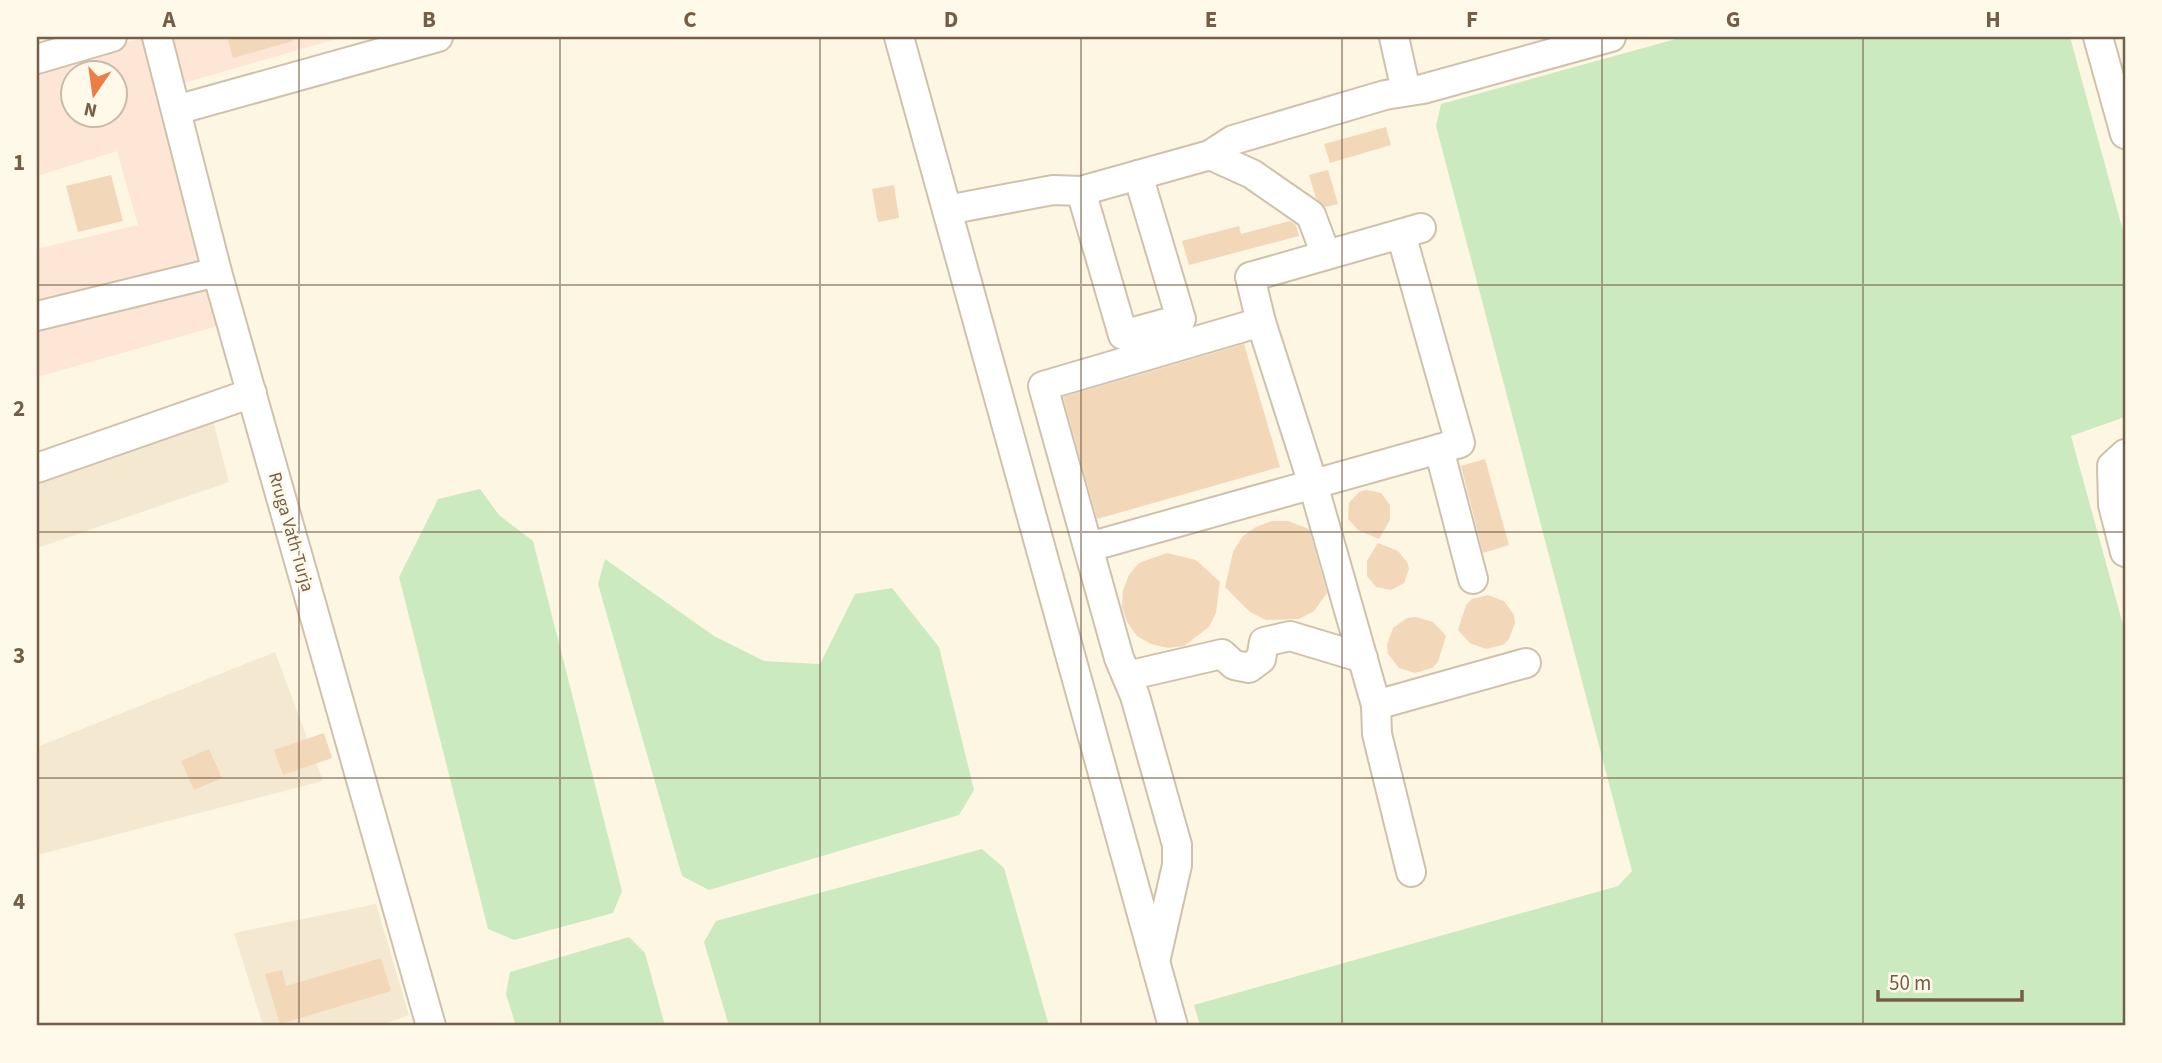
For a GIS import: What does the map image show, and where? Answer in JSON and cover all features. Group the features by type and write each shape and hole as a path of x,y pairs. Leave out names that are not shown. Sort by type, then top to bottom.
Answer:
{"street":[{"path":"37,59 112,37"},
{"name":"Rruga Vath Turja","path":"157,37 217,272 431,1026"},
{"path":"176,110 438,37"},
{"path":"899,37 1173,1026"},
{"path":"1394,37 1406,92"},
{"path":"947,211 1054,190 1081,191 1210,155 1233,140 1611,37"},
{"path":"2098,37 2125,134"},
{"path":"1210,155 1252,174 1311,215 1326,255"},
{"path":"1081,191 1123,335 1181,319 1138,175"},
{"path":"1089,547 1313,484 1460,443 1411,231 1250,277 1261,323 1313,484 1376,705 1377,734 1411,872"},
{"path":"37,316 217,272"},
{"path":"1155,962 1177,865 1177,845 1043,386 1261,323"},
{"path":"37,468 252,394"},
{"path":"1439,449 1473,579"},
{"path":"2125,454 2112,466 2110,480 2125,552"},
{"path":"1127,676 1222,654 1234,665 1249,668 1261,659 1265,642 1290,636 1363,659"},
{"path":"1376,705 1526,663"}],"shaded area":[{"path":"145,37 225,324 37,377 37,249 138,225 117,151 37,176 37,71 60,64 60,130 130,130 130,60 72,60"},
{"path":"163,37 343,37 177,85"},
{"path":"206,394 229,482 37,548 37,456"},
{"path":"275,652 323,781 37,855 37,747"},
{"path":"376,904 409,1015 379,1026 263,1026 234,933"}],"green space":[{"path":"1683,37 2070,37 2125,238 2125,417 2071,436 2125,632 2125,1026 1200,1026 1194,1005 1618,886 1632,871 1436,126 1441,104"},
{"path":"480,489 499,515 533,541 622,891 613,913 514,940 488,929 399,577 438,499"},
{"path":"605,559 714,636 764,661 820,664 855,594 892,588 939,647 974,790 959,815 709,890 682,876 598,584"},
{"path":"982,849 1004,868 1049,1026 729,1026 704,942 716,921"},
{"path":"629,937 645,953 665,1026 516,1026 506,994 510,972"}],"building":[{"path":"241,37 292,37 293,41 233,58 228,40"},
{"path":"1386,127 1391,145 1330,163 1324,144"},
{"path":"1328,170 1338,204 1325,207 1316,198 1309,175"},
{"path":"111,175 123,221 78,232 66,186"},
{"path":"894,185 899,218 878,222 872,189"},
{"path":"1290,221 1296,225 1299,236 1189,265 1182,241 1239,226 1241,234"},
{"path":"1244,344 1280,467 1097,519 1063,397"},
{"path":"1485,459 1509,545 1483,553 1461,466"},
{"path":"1366,490 1381,493 1390,505 1390,520 1379,539 1358,530 1348,519 1349,503 1359,492"},
{"path":"1272,521 1288,521 1309,529 1327,593 1314,611 1299,619 1266,620 1250,612 1225,587 1233,552 1242,537 1256,527"},
{"path":"1378,543 1398,551 1409,569 1404,583 1391,590 1376,587 1367,576 1367,561"},
{"path":"1167,553 1196,560 1220,582 1216,613 1209,627 1184,646 1168,648 1151,644 1137,636 1127,622 1122,607 1123,590 1129,575 1139,563"},
{"path":"1488,595 1504,601 1514,615 1515,623 1509,639 1503,645 1486,649 1470,643 1458,630 1466,605 1472,599"},
{"path":"1416,617 1433,622 1446,636 1438,662 1432,668 1415,673 1399,668 1388,654 1387,645 1393,628 1407,618"},
{"path":"324,733 332,758 283,775 274,750"},
{"path":"209,749 222,778 194,790 181,761"},
{"path":"381,958 391,991 280,1024 265,974 282,970 286,986"}]}
